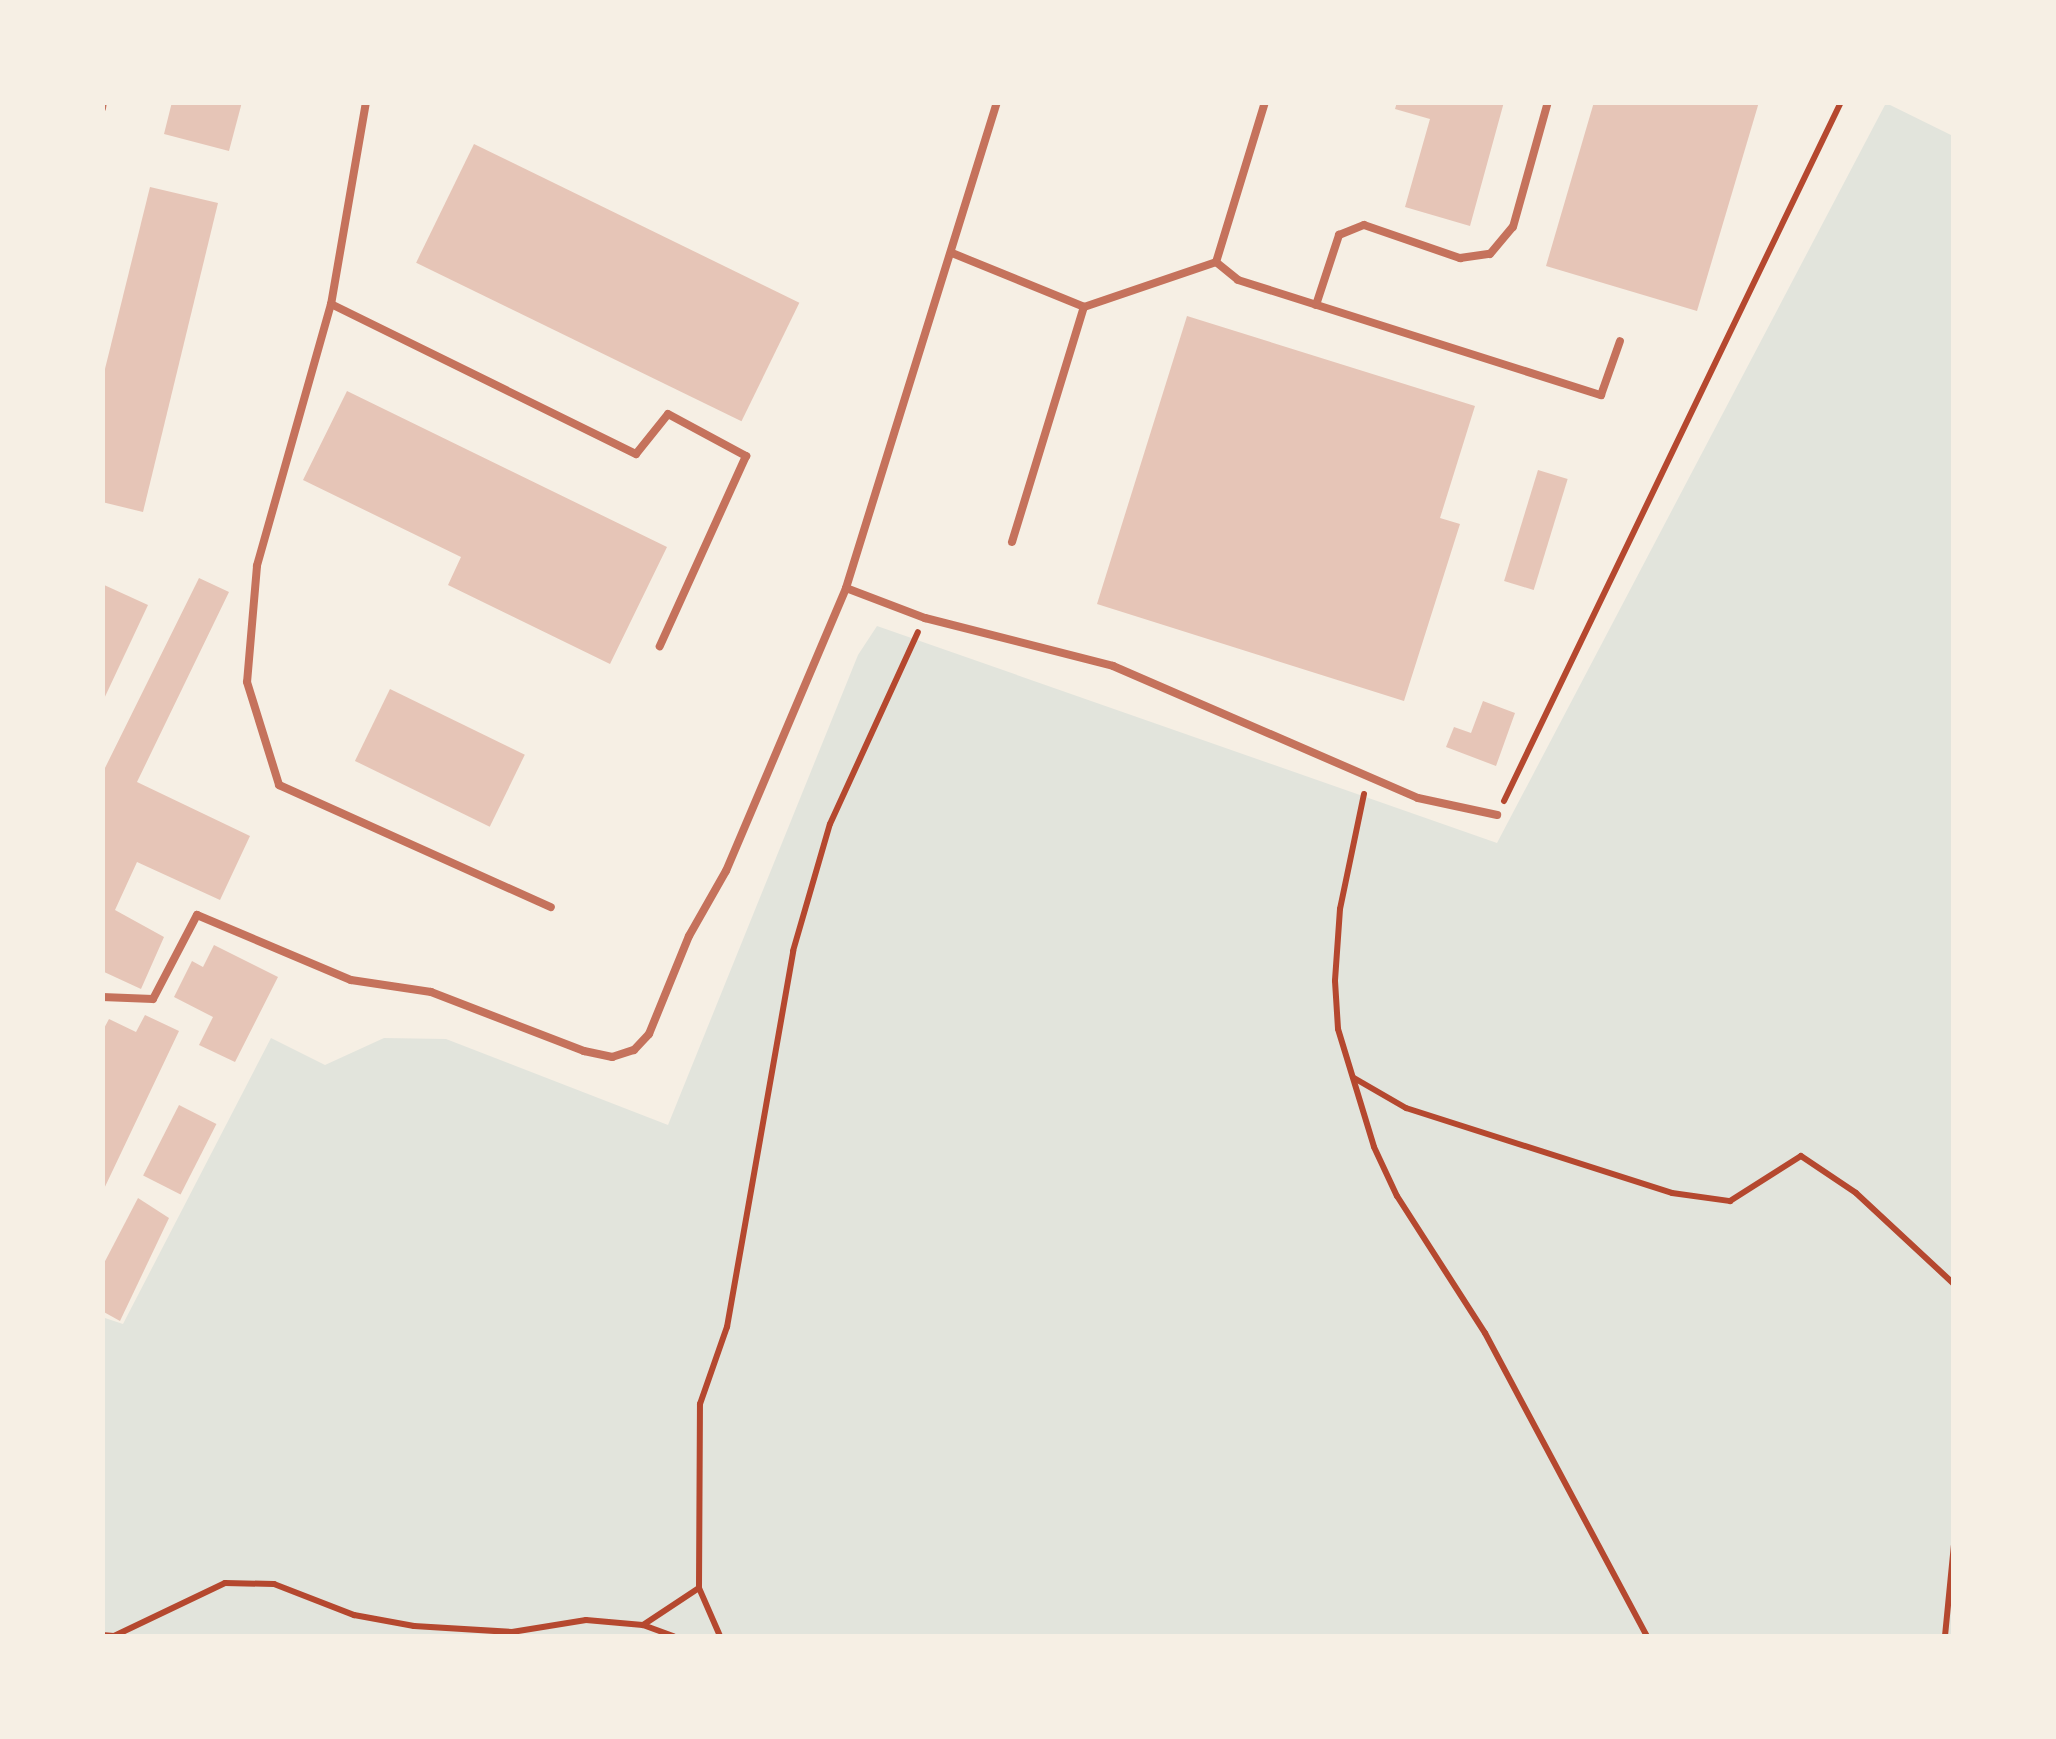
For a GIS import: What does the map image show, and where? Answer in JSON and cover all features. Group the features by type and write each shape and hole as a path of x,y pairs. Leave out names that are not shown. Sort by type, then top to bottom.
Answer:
{"lane":[{"path":"366,102 331,304 257,566 247,682 280,786 550,906"},
{"path":"102,998 153,999 198,915 351,980 431,992 584,1052 612,1057 634,1050 650,1034 689,936 726,871 846,588 996,102"},
{"path":"1216,262 1264,102"},
{"path":"1316,305 1339,235 1364,226 1460,258 1490,254 1513,227 1548,102"},
{"path":"952,253 1084,307 1216,262"},
{"path":"1216,262 1238,280 1601,396 1620,340"},
{"path":"331,304 636,454 668,414 746,456 660,646"},
{"path":"1012,542 1084,307"},
{"path":"846,588 925,618 1114,666 1368,773 1418,798 1497,816"}],"path":[{"path":"1497,816 1841,102"},
{"path":"720,1636 699,1588 700,1404 727,1328 793,951 830,824 925,618"},
{"path":"1368,773 1340,909 1335,981 1338,1028 1352,1077 1397,1196 1485,1333 1648,1636"},
{"path":"1352,1077 1406,1108 1672,1193 1730,1201 1801,1156 1856,1192 1954,1284"},
{"path":"1945,1636 1954,1545"},
{"path":"102,1635 114,1636 200,1592 246,1582 274,1584 354,1615 454,1631 512,1632 586,1620 643,1626 672,1636"},
{"path":"643,1626 699,1588"}],"shaded area":[{"path":"1886,103 1953,136 1953,1636 103,1636 102,1317 123,1324 271,1038 325,1065 384,1038 446,1039 668,1125 858,655 877,626 1497,843"}],"building":[{"path":"172,102 242,102 229,151 164,134"},
{"path":"1397,102 1504,102 1470,226 1405,207 1430,119 1395,109"},
{"path":"1594,102 1759,102 1697,311 1546,266"},
{"path":"474,144 799,303 741,421 416,263"},
{"path":"150,187 218,203 143,512 102,502 102,381"},
{"path":"1187,316 1475,406 1440,518 1460,524 1404,701 1097,604"},
{"path":"347,391 667,547 610,664 448,585 461,557 303,480"},
{"path":"1538,470 1568,479 1534,590 1504,581"},
{"path":"199,578 229,592 137,782 250,836 220,900 137,862 115,910 164,937 141,989 102,971 102,774"},
{"path":"102,584 148,605 102,703"},
{"path":"390,689 525,755 490,827 355,761"},
{"path":"1483,701 1515,713 1496,766 1446,747 1454,727 1471,733"},
{"path":"214,945 278,977 235,1062 199,1045 213,1017 174,997 192,961 203,967"},
{"path":"145,1015 179,1031 102,1193 102,1032 109,1019 136,1032"},
{"path":"179,1105 216,1124 181,1194 143,1175"},
{"path":"138,1198 169,1218 120,1321 102,1311 102,1267"}]}
